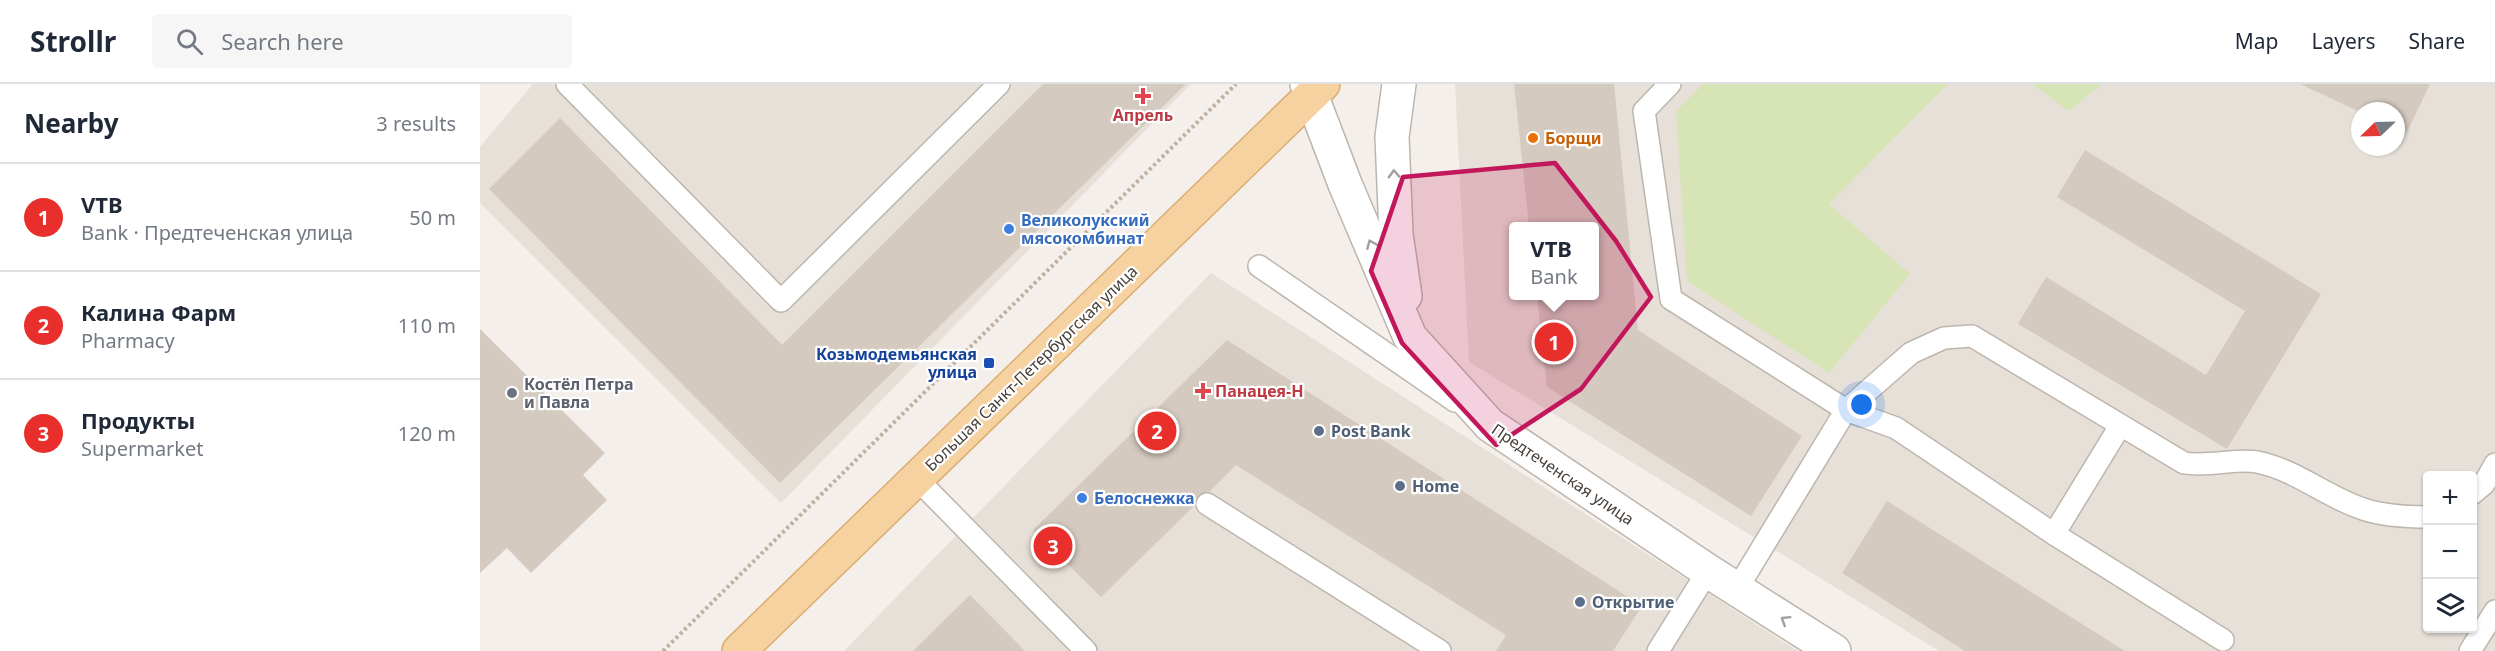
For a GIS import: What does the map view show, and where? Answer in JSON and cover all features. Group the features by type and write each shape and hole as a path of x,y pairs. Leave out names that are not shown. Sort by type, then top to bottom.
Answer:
{"main road":[{"name":"Большая Санкт-Петербургская улица","path":"739,651 1314,88"}],"street":[{"path":"1399,84 1392,137 1395,212 1410,336"},
{"name":"Предтеченская улица","path":"1314,88 1345,184 1410,336 1490,425 1708,571 1834,651"}],"lane":[{"path":"567,84 781,301 999,84"},
{"path":"1670,84 1644,111 1671,300 1846,410 1896,428 2054,534 2223,640"},
{"path":"1259,266 1490,425"},
{"path":"1737,589 1846,410 1911,353 1944,338 1972,336 2184,464 2203,466 2255,461 2290,471 2362,509 2403,517 2423,517"},
{"path":"2054,534 2120,426"},
{"path":"2484,489 2495,464"},
{"path":"917,479 1086,651"},
{"path":"1207,504 1440,651"},
{"path":"1658,651 1708,571"},
{"path":"2470,651 2495,611"}],"path":[{"path":"663,651 1236,84"}],"highlighted area":[{"path":"1555,163 1616,241 1651,297 1581,389 1496,445 1402,343 1371,271 1403,177"}],"shaded area":[{"path":"533,84 1191,84 781,503 480,203 480,147"},
{"path":"1455,84 2495,84 2495,651 1939,651 1469,362"},
{"path":"1211,273 1798,651 844,651"}],"green space":[{"path":"1703,84 1948,84 1829,204 1910,274 1829,373 1687,281 1676,111"},
{"path":"2032,84 2102,84 2069,111"}],"building":[{"path":"1043,84 1186,84 780,483 489,189 560,118 782,345"},
{"path":"1514,84 1614,84 1638,330 1802,436 1751,516 1547,387 1537,300 1599,300 1599,222 1529,222"},
{"path":"2300,84 2430,84 2406,134 2405,102 2351,102 2351,108"},
{"path":"2085,150 2321,294 2227,449 2018,324 2046,277 2206,375 2245,311 2057,197"},
{"name":"Костёл Петра и Павла","path":"480,329 605,453 583,475 607,500 531,573 507,548 480,573"},
{"path":"1227,340 1642,606 1613,651 1496,651 1506,635 1236,465 1209,492 1197,497 1195,505 1101,597 1033,530"},
{"path":"1887,501 2125,651 1965,651 1842,573"},
{"path":"970,595 1025,651 913,651"}],"place":[{"name":"Апрель","path":"1143,96"},
{"name":"Борщи","path":"1533,138"},
{"name":"Великолукский мясокомбинат","path":"1009,229"},
{"name":"VTB","path":"1554,342"},
{"name":"Козьмодемьянская улица","path":"989,363"},
{"name":"Панацея-Н","path":"1203,391"},
{"name":"Костёл Петра и Павла","path":"512,393"},
{"name":"Калина Фарм","path":"1157,431"},
{"name":"Post Bank","path":"1319,431"},
{"name":"Home","path":"1400,486"},
{"name":"Белоснежка","path":"1082,498"},
{"name":"Продукты","path":"1053,546"},
{"name":"Открытие","path":"1580,602"}]}
